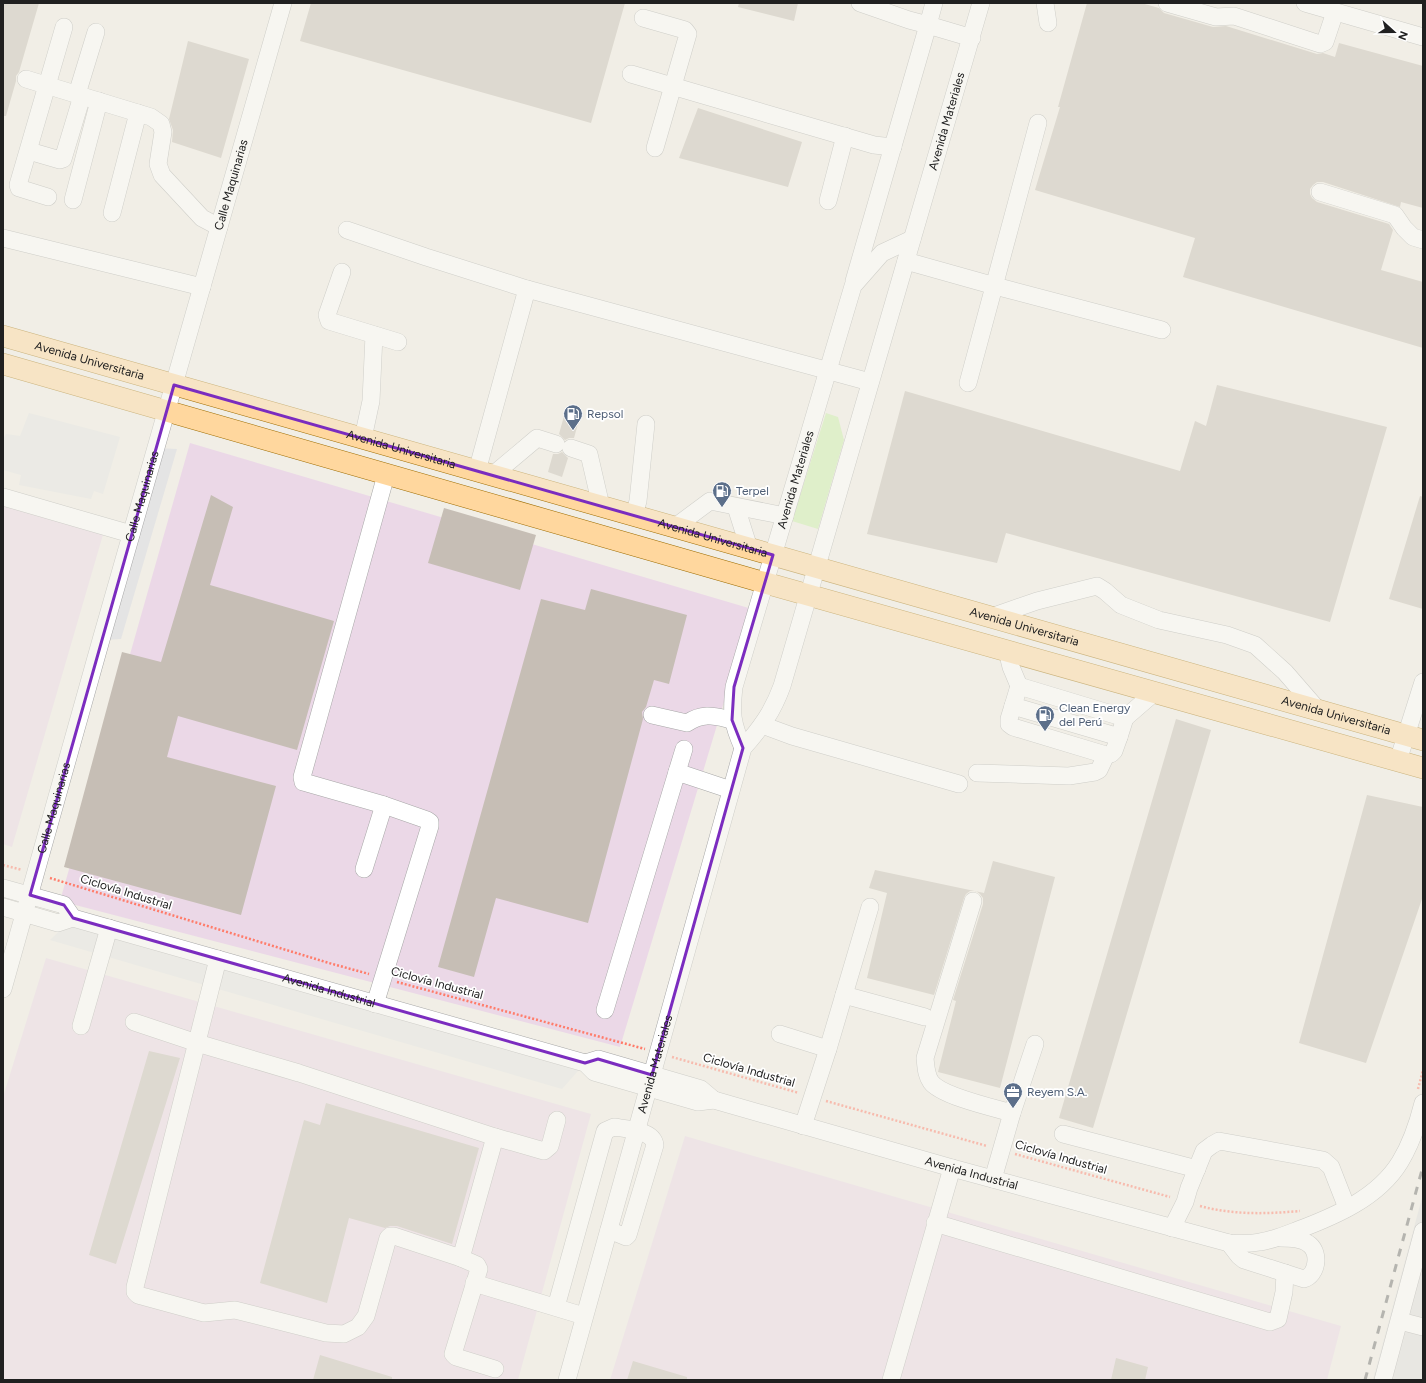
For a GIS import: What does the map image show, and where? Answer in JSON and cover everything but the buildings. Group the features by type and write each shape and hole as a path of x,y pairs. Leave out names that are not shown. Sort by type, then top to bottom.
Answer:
{"main road":[{"name":"Avenida Universitaria","path":"3,336 1414,738"},
{"path":"3,364 765,583 1423,768"},
{"path":"382,473 385,445"},
{"path":"1007,651 1016,624"}],"street":[{"name":"Calle Maquinarias","path":"3,989 283,3"},
{"path":"860,3 909,20 972,38"},
{"path":"853,286 934,3"},
{"name":"Avenida Materiales","path":"567,1380 743,748 775,706 782,686 981,3"},
{"path":"1045,3 1048,23"},
{"path":"1167,3 1216,17 1234,16 1320,44 1325,42 1335,12"},
{"path":"1305,3 1423,37"},
{"path":"643,18 685,30 688,34 655,148"},
{"path":"48,197 19,187 64,27"},
{"path":"29,151 60,160 63,159 96,32"},
{"path":"631,74 874,145 893,147"},
{"path":"26,79 151,117 162,124 163,132 158,164 162,175 202,218 219,227"},
{"path":"73,200 99,101"},
{"path":"112,213 138,113"},
{"path":"968,383 1038,123"},
{"path":"828,201 845,136"},
{"path":"1320,192 1395,215 1404,228 1413,237 1423,240"},
{"path":"348,230 426,257 527,289 870,382"},
{"path":"3,238 202,287"},
{"name":"Avenida Materiales","path":"743,748 732,720 734,687 853,286 882,253 912,239"},
{"path":"906,261 1162,330"},
{"path":"342,272 327,318 329,321 398,342"},
{"path":"485,473 527,289"},
{"path":"363,438 371,401 374,335"},
{"path":"634,516 638,501 646,424"},
{"path":"485,473 536,438 589,454 601,506"},
{"path":"375,1004 430,822 384,806 303,782 302,777 382,473"},
{"path":"3,497 131,534"},
{"path":"675,527 710,501 785,516"},
{"path":"736,507 749,548"},
{"path":"991,617 1038,601 1097,586 1105,591 1121,606 1153,617 1227,635 1255,645 1285,672 1318,710"},
{"path":"1007,651 1018,686 1009,724 1013,727 1106,755 1111,754 1114,751 1125,718 1155,692"},
{"path":"1398,761 1414,738 1423,682"},
{"path":"1018,686 1125,718"},
{"path":"1013,706 1119,737"},
{"path":"652,715 687,722 699,716 707,715 732,720"},
{"path":"762,725 792,736 959,784"},
{"path":"605,1010 684,749"},
{"path":"977,773 1069,776 1099,770 1106,755"},
{"path":"677,772 731,790"},
{"path":"364,869 384,806"},
{"name":"Avenida Industrial","path":"3,888 64,906 73,918"},
{"path":"973,901 925,1058 927,1074 932,1084 944,1092 1012,1113"},
{"name":"Avenida Industrial","path":"3,907 58,923 73,918 585,1063 594,1072 650,1081 698,1102 714,1100 952,1168 1229,1243 1246,1244 1276,1239"},
{"path":"803,1126 870,908"},
{"path":"81,1026 109,928"},
{"path":"218,959 135,1287 135,1292 138,1295 204,1313 235,1310 326,1334 344,1334 358,1327 366,1316 388,1238 390,1236 461,1258 477,1266 479,1269 453,1354 456,1357 495,1369"},
{"path":"844,995 925,1017"},
{"path":"134,1022 544,1151 550,1146 557,1120"},
{"path":"780,1034 828,1048"},
{"path":"993,1179 1012,1113 1035,1044"},
{"path":"1276,1239 1321,1221 1359,1202 1372,1193 1400,1163 1410,1143 1420,1099"},
{"path":"556,1307 605,1132 614,1127 636,1131 652,1137 655,1145 628,1235 626,1237 608,1230"},
{"path":"1063,1134 1197,1169"},
{"path":"461,1258 494,1136"},
{"path":"1172,1228 1185,1202 1204,1151 1219,1141 1323,1160 1331,1167 1347,1208"},
{"path":"626,1168 646,1174"},
{"path":"891,1380 952,1168"},
{"path":"935,1223 1270,1322 1278,1319 1284,1292 1285,1273"},
{"path":"1383,1380 1423,1231"},
{"path":"1229,1243 1244,1260 1304,1279 1309,1277 1313,1272 1315,1256 1313,1249 1309,1244 1291,1238 1276,1239"},
{"path":"474,1283 584,1316"},
{"path":"1400,1321 1423,1327"}],"path":[{"name":"Ciclovía Industrial","path":"3,865 329,963 658,1053 1214,1210 1241,1214 1272,1214 1303,1211"},
{"path":"1420,1099 1423,1070"}],"highlighted area":[{"path":"174,385 773,555 734,687 732,720 743,748 652,1075 598,1059 585,1063 73,918 64,905 30,895"}],"shaded area":[{"path":"29,413 120,437 103,494 94,491 91,499 19,485 21,475 3,470 3,439 6,434 20,436"},
{"path":"190,443 752,609 620,1047 60,901"},
{"path":"157,448 177,449 121,639 103,640"},
{"path":"3,500 107,521 12,847 3,844"},
{"path":"73,918 585,1063 562,1089 50,940"},
{"path":"46,958 591,1114 518,1380 3,1380 3,1097"},
{"path":"685,1136 1341,1326 1327,1380 610,1380"},
{"path":"1423,1194 1423,1380 1373,1380"}],"green space":[{"path":"826,413 838,417 844,440 818,529 792,521"}],"railway":[{"path":"1365,1380 1423,1166"}],"place":[{"name":"Repsol","path":"573,431"},
{"name":"Terpel","path":"722,508"},
{"name":"Clean Energy del Perú","path":"1045,732"},
{"name":"Reyem S.A.","path":"1013,1109"}]}
